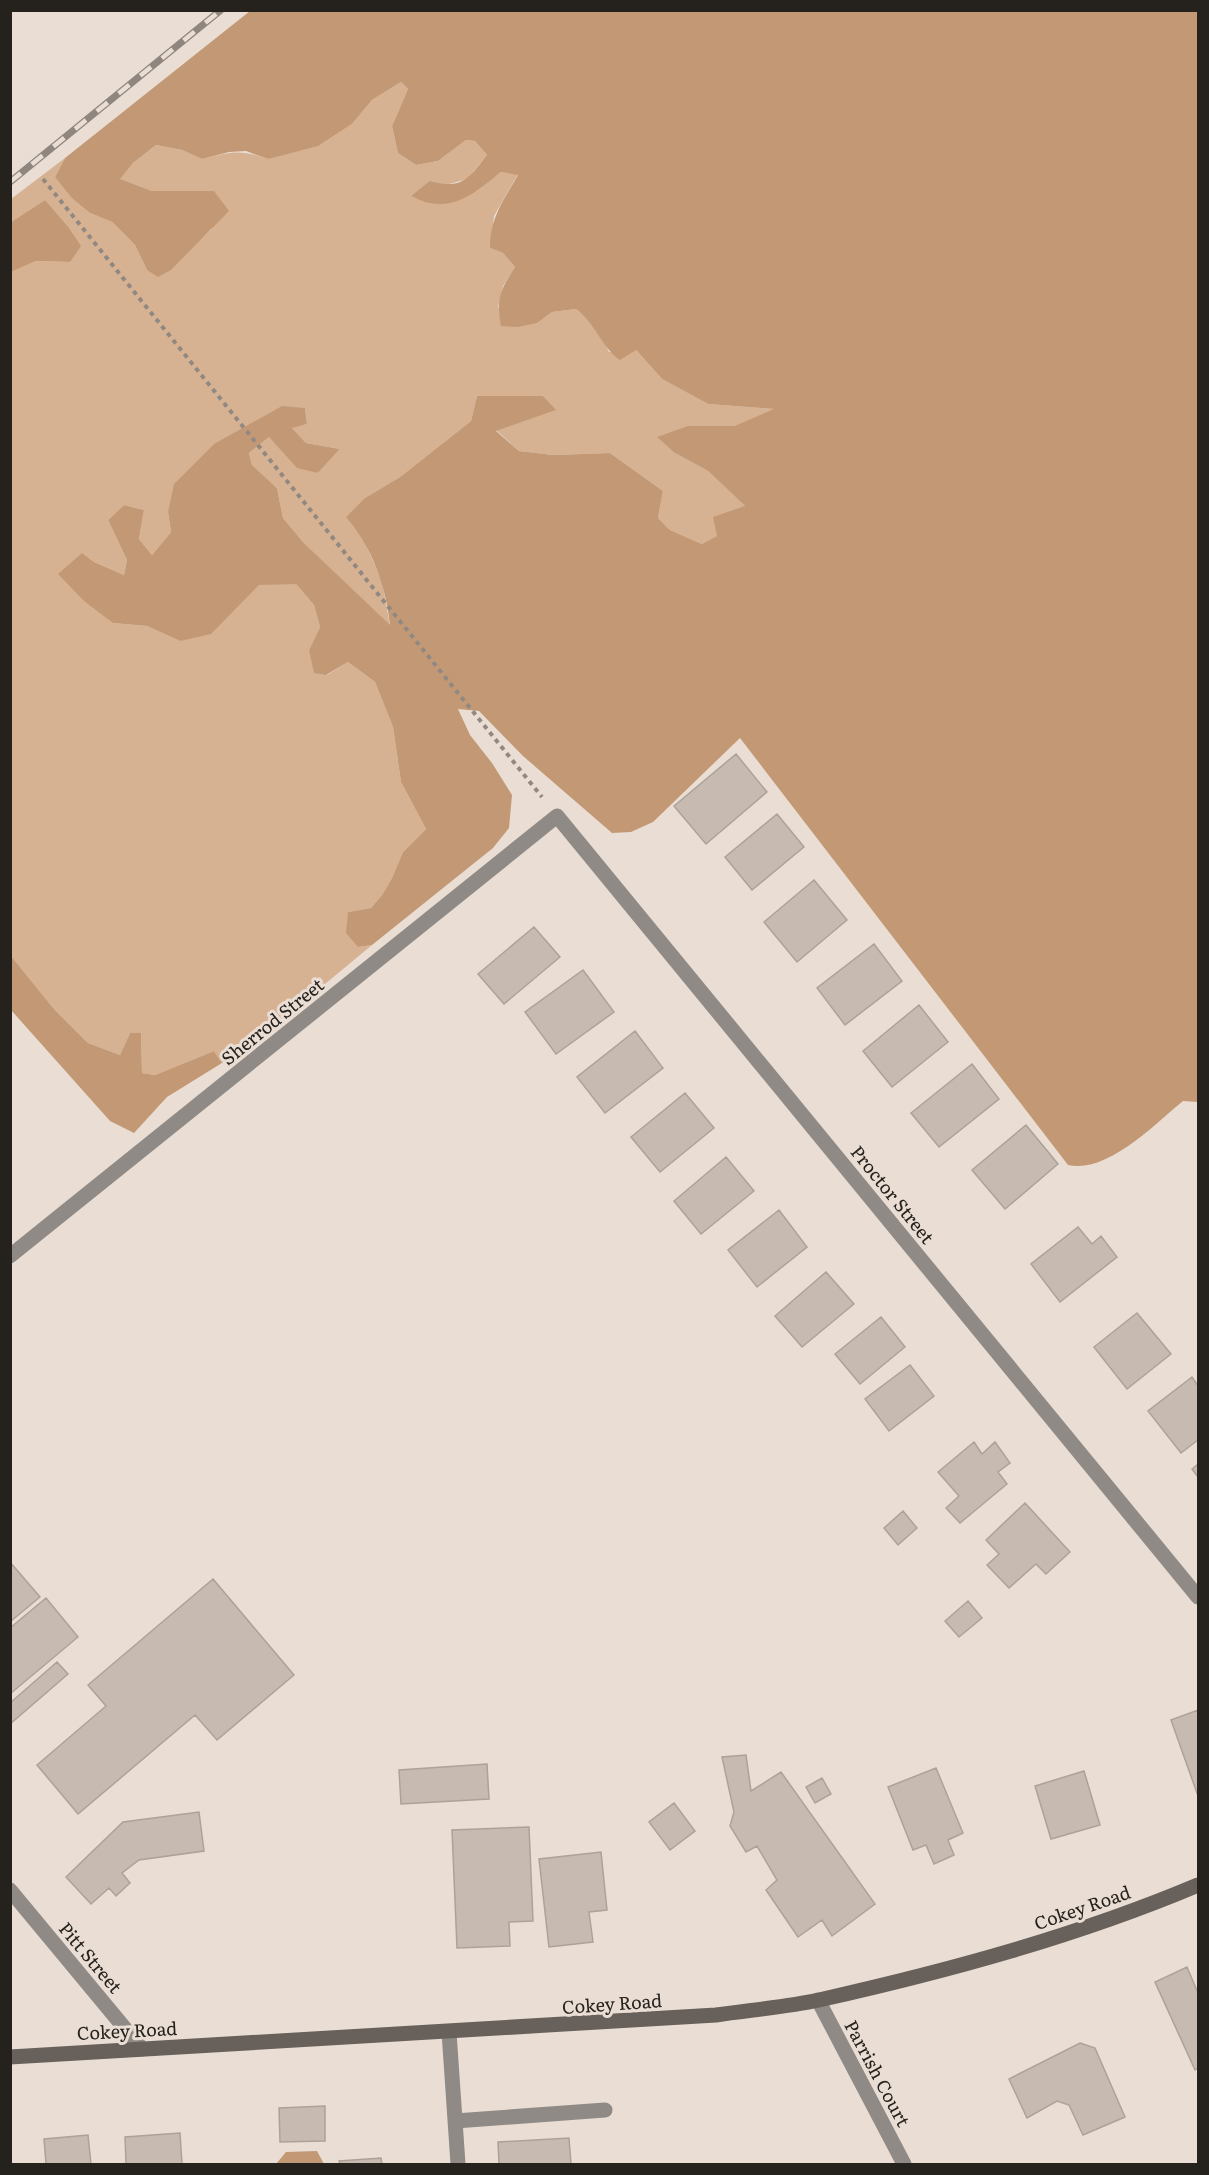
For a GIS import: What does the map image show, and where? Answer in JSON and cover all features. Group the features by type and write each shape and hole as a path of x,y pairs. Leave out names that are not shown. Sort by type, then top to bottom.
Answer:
{"street":[{"name":"Sherrod Street","path":"10,1256 557,816"},
{"name":"Proctor Street","path":"557,816 1198,1597"},
{"name":"Cokey Road","path":"10,2057 716,2015 818,2000 974,1962 1069,1933 1198,1885"},
{"name":"Pitt Street","path":"10,1890 142,2049"},
{"name":"Parrish Court","path":"818,2000 904,2164"},
{"path":"449,2032 458,2164"},
{"path":"455,2121 605,2110"}],"path":[{"path":"43,179 557,816"}],"shaded area":[{"path":"250,11 1198,11 1198,1102 1183,1101 1145,1134 1114,1155 1083,1166 1068,1165 740,738 653,822 631,832 612,833 523,756 479,711 458,709 470,735 492,763 512,795 509,828 493,848 372,945 358,947 346,933 348,912 371,908 392,878 403,852 426,829 401,782 393,727 375,682 348,662 326,675 314,673 309,650 320,627 314,605 296,584 259,585 211,634 180,641 147,626 113,623 84,601 58,574 82,553 94,562 124,575 127,560 108,520 124,505 144,510 139,539 152,555 171,532 168,512 174,484 214,444 282,406 305,408 307,424 292,428 306,443 340,449 318,473 297,468 269,437 249,453 252,465 277,488 283,518 304,543 390,625 385,596 376,568 363,541 346,517 365,498 400,477 471,421 477,396 543,396 556,410 496,431 519,451 553,455 610,453 663,491 658,518 670,530 702,544 717,536 713,517 745,506 708,471 675,453 657,437 688,426 734,426 774,409 708,404 662,379 636,350 620,360 608,349 589,322 576,309 552,312 537,323 518,327 501,326 500,295 515,267 503,253 490,248 492,227 518,175 501,172 468,196 450,203 429,203 411,196 430,181 450,184 463,180 487,155 475,141 466,140 438,161 416,165 398,153 392,126 408,89 401,82 372,100 353,123 318,146 268,159 246,151 229,152 202,159 182,150 156,145 133,163 120,179 152,191 214,191 229,211 171,270 158,277 147,270 135,245 112,222 90,213 72,198 55,177 65,158"},
{"path":"401,82 408,89 392,126 398,153 416,165 438,161 466,140 475,141 487,155 467,179 411,195 477,191 501,172 518,174 494,216 490,248 503,253 515,267 503,286 498,307 536,323 552,312 576,309 595,328 609,352 635,349 662,379 708,404 775,409 734,426 688,426 675,453 708,471 745,506 718,536 702,544 670,530 658,518 663,491 610,453 553,455 519,451 496,430 555,410 543,396 477,396 471,421 400,477 365,498 361,534 382,581 390,626 304,543 283,518 277,488 252,465 249,453 269,437 283,451 318,473 340,449 306,443 291,427 307,424 305,408 168,512 171,532 152,555 139,539 144,510 124,505 108,520 127,560 124,575 94,562 82,553 113,623 147,626 180,641 237,606 259,584 296,584 314,605 320,627 309,650 327,675 348,662 375,682 393,727 401,782 426,829 403,852 392,878 371,908 348,912 358,947 372,945 290,1013 222,1063 214,1051 155,1075 142,1073 141,1033 130,1033 120,1055 88,1043 54,1009 11,956 11,272 36,261 70,262 45,200 11,222 11,199 65,158 55,177 90,213 112,222 135,245 147,270 196,244 212,229 173,191 152,191 119,179 133,163 156,145 182,150 202,159 235,153 268,159 353,123 372,100"},
{"path":"45,200 81,246 70,262 36,261 11,272 11,222"},
{"path":"11,956 54,1009 88,1043 120,1055 130,1033 141,1033 142,1073 155,1075 214,1051 222,1063 167,1097 134,1133 110,1121 11,1010"},
{"path":"317,2151 324,2164 276,2164 286,2152"}],"building":[{"path":"736,754 767,792 706,844 674,806"},
{"path":"777,814 804,847 752,890 725,857"},
{"path":"814,880 847,920 797,962 764,922"},
{"path":"534,927 560,957 504,1004 478,974"},
{"path":"874,944 902,981 845,1025 817,988"},
{"path":"583,970 614,1012 556,1054 525,1012"},
{"path":"919,1005 948,1042 892,1087 863,1051"},
{"path":"635,1031 663,1068 605,1113 577,1077"},
{"path":"972,1064 999,1099 939,1147 911,1113"},
{"path":"685,1093 714,1128 660,1172 631,1137"},
{"path":"1026,1125 1058,1164 1005,1209 972,1170"},
{"path":"726,1157 754,1191 701,1234 674,1201"},
{"path":"779,1210 807,1247 757,1287 728,1250"},
{"path":"1078,1227 1092,1244 1101,1236 1117,1257 1060,1302 1031,1264"},
{"path":"826,1272 854,1304 802,1347 775,1316"},
{"path":"1137,1313 1171,1354 1127,1389 1094,1347"},
{"path":"881,1317 905,1347 860,1384 835,1354"},
{"path":"910,1365 934,1396 889,1431 865,1399"},
{"path":"1192,1377 1198,1386 1198,1440 1181,1453 1148,1411"},
{"path":"974,1442 982,1454 995,1442 1010,1463 998,1472 1007,1484 960,1523 946,1508 959,1496 938,1472"},
{"path":"1198,1464 1198,1477 1192,1469"},
{"path":"1025,1503 1070,1552 1046,1574 1036,1564 1009,1588 987,1565 999,1554 986,1540"},
{"path":"903,1511 917,1528 898,1545 884,1528"},
{"path":"10,1562 40,1597 10,1622"},
{"path":"213,1579 294,1675 217,1740 195,1715 78,1814 37,1765 106,1706 88,1685"},
{"path":"46,1598 78,1637 10,1694 10,1628"},
{"path":"968,1601 982,1618 959,1637 945,1621"},
{"path":"57,1662 68,1674 10,1724 10,1703"},
{"path":"1198,1710 1198,1796 1171,1720"},
{"path":"746,1755 751,1791 781,1772 875,1904 832,1936 822,1920 798,1937 766,1890 777,1880 757,1846 746,1852 730,1826 734,1812 722,1757"},
{"path":"487,1764 489,1799 401,1804 399,1770"},
{"path":"936,1768 963,1833 948,1840 954,1855 934,1864 926,1845 913,1850 888,1787"},
{"path":"1084,1771 1100,1825 1051,1839 1035,1786"},
{"path":"822,1778 831,1794 815,1803 806,1787"},
{"path":"674,1803 695,1831 670,1850 649,1822"},
{"path":"199,1812 204,1851 139,1860 122,1873 130,1883 116,1896 109,1888 91,1904 66,1877 123,1822"},
{"path":"529,1827 533,1921 509,1922 510,1946 457,1948 452,1830"},
{"path":"601,1852 607,1910 589,1912 593,1942 549,1947 539,1859"},
{"path":"1187,1967 1198,1993 1198,2068 1195,2070 1155,1982"},
{"path":"1080,2043 1095,2048 1125,2117 1083,2135 1069,2105 1057,2101 1027,2118 1009,2079"},
{"path":"325,2106 325,2141 280,2142 279,2108"},
{"path":"180,2133 182,2164 126,2164 125,2137"},
{"path":"88,2135 91,2164 46,2164 44,2139"},
{"path":"569,2138 571,2164 499,2164 498,2142"},
{"path":"381,2158 382,2164 340,2164 339,2161"}],"railway":[{"path":"10,182 221,10"}]}
